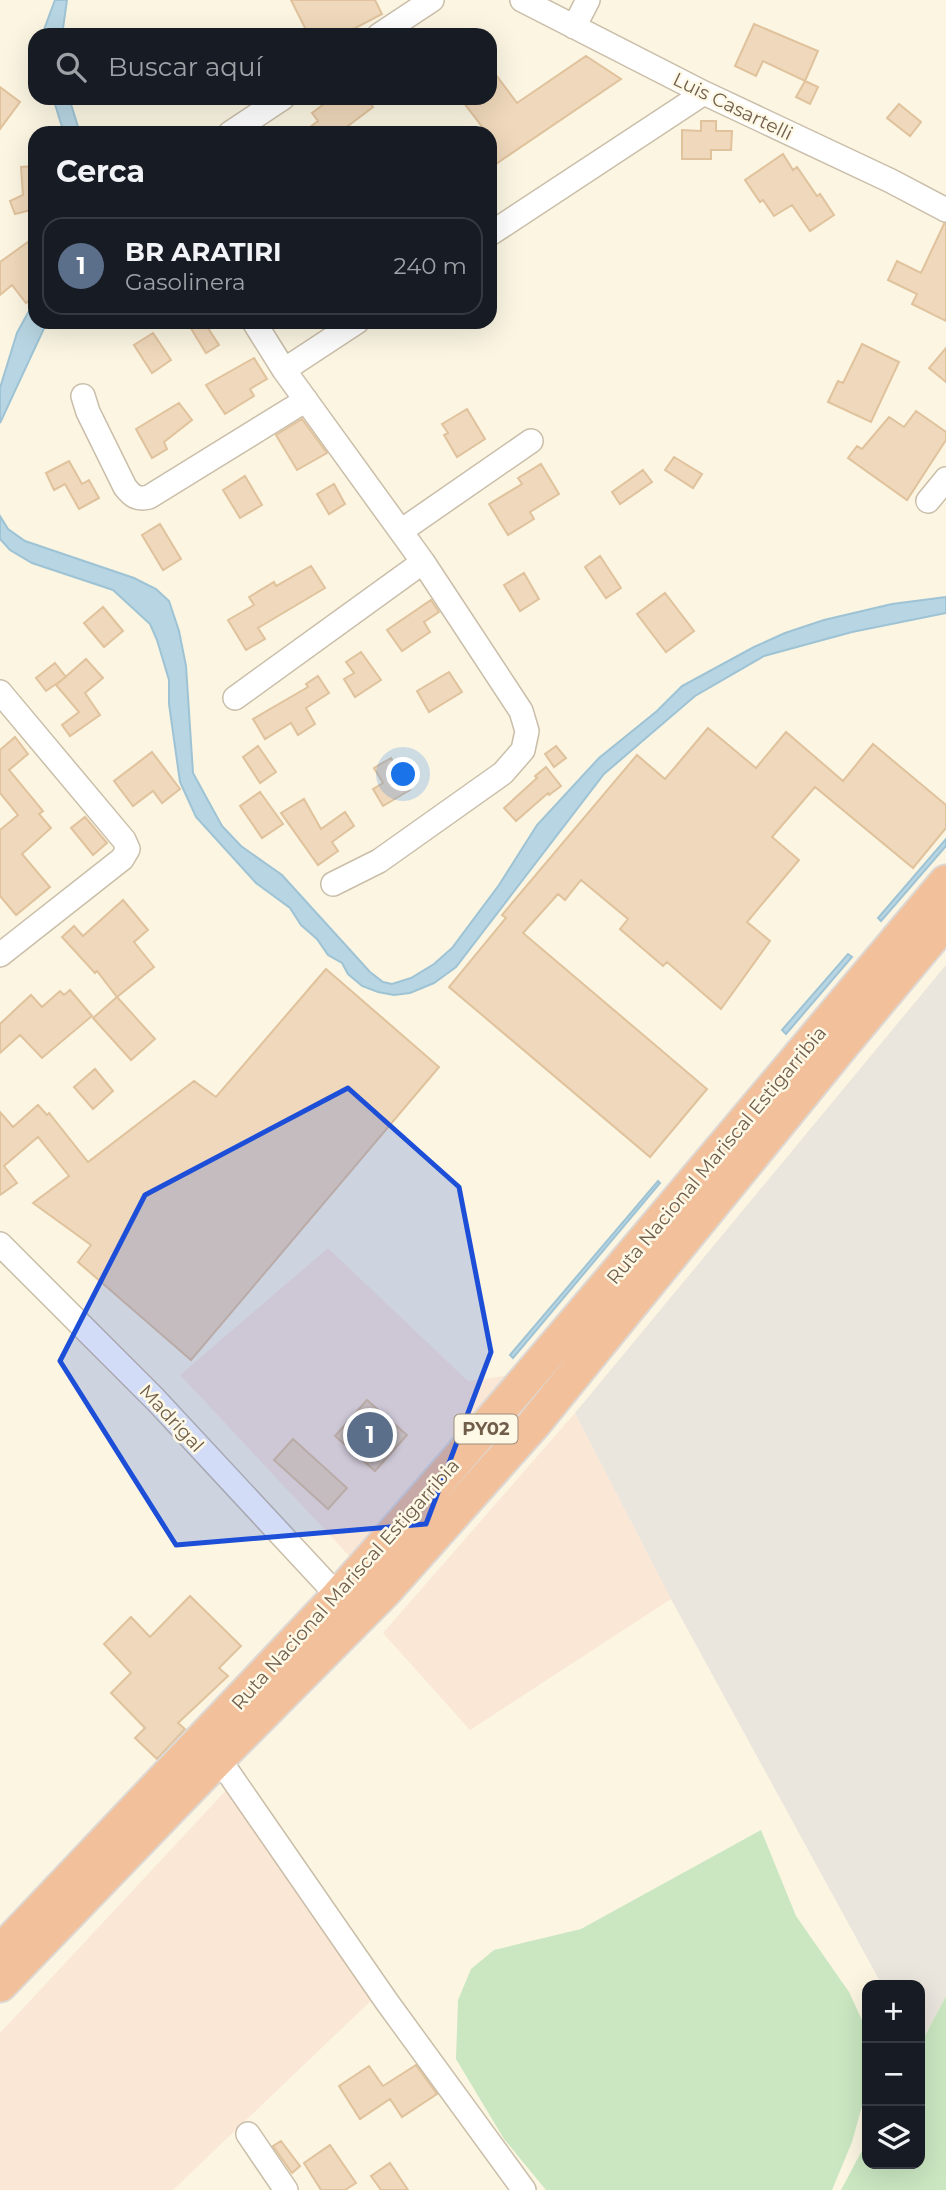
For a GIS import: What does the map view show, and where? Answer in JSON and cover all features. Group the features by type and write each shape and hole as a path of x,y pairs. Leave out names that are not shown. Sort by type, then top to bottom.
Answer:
{"highway":[{"name":"Ruta Nacional Mariscal Estigarribia","path":"0,1985 212,1748 338,1597 487,1428 946,882"},
{"name":"Ruta Nacional Mariscal Estigarribia","path":"0,1952 212,1748 386,1590 533,1425 946,921"}],"street":[{"path":"390,28 432,0"},
{"name":"Luis Casartelli","path":"522,0 704,93 891,181 946,210"},
{"path":"574,27 588,0"},
{"path":"497,229 704,93"},
{"path":"241,126 273,105"},
{"path":"258,329 284,370 423,562 521,711 527,731 523,750 503,773 389,854 333,884"},
{"path":"284,370 346,329"},
{"path":"83,396 88,412 125,487 132,496 142,499 306,400"},
{"path":"401,531 531,441"},
{"path":"928,501 946,479"},
{"path":"235,698 423,562"},
{"path":"0,692 124,840 128,849 122,859 0,954"},
{"name":"Madrigal","path":"0,1244 155,1399 338,1597"},
{"path":"212,1748 387,2002 524,2190"},
{"path":"248,2134 286,2190"}],"highlighted area":[{"path":"348,1088 459,1187 491,1352 426,1524 176,1545 60,1361 145,1195"}],"shaded area":[{"path":"946,965 946,1996 925,2036 925,1980 879,1980 671,1599 575,1413"},
{"path":"328,1248 468,1381 519,1374 353,1560 180,1375"},
{"path":"575,1413 671,1599 470,1730 383,1633"},
{"path":"231,1785 380,1992 173,2190 0,2190 0,2033"}],"green space":[{"path":"761,1830 796,1916 849,1992 862,2020 862,2106 852,2142 832,2190 546,2190 504,2139 456,2059 458,2000 471,1969 494,1950 581,1929"},
{"path":"946,1996 946,2190 841,2190 862,2150 862,2169 925,2169 925,2036"}],"water":[{"path":"55,0 67,0 63,28 45,28"},
{"path":"55,105 71,105 78,126 62,126"},
{"path":"28,313 28,329 44,329 0,423 0,388 17,333"},
{"path":"0,516 8,529 25,541 134,578 156,589 169,601 186,666 193,773 222,826 241,846 282,875 370,972 383,982 392,984 411,978 434,964 452,948 499,885 537,825 599,758 657,711 682,686 754,647 824,620 892,604 946,597 946,613 852,632 764,656 695,696 604,774 456,967 434,983 410,993 394,995 362,986 348,974 342,963 328,955 317,939 301,925 290,908 256,883 196,817 180,782 169,704 169,680 150,624 113,590 32,563 10,550 0,539"},
{"path":"946,839 946,846 881,921 878,918"},
{"path":"848,954 852,957 786,1034 782,1030"},
{"path":"658,1181 660,1183 513,1358 510,1355"}],"building":[{"path":"291,0 375,0 382,14 355,28 305,28"},
{"path":"754,24 818,51 805,81 763,61 756,76 735,66"},
{"path":"586,56 621,79 497,163 497,126 482,126 465,105 497,105 497,76 517,103"},
{"path":"805,81 818,87 810,104 796,97"},
{"path":"0,87 20,102 0,129"},
{"path":"899,104 921,122 910,136 887,118"},
{"path":"323,105 373,107 348,126 311,126 318,121 312,113"},
{"path":"701,121 716,121 716,131 732,131 731,150 711,150 711,159 682,159 682,130 701,131"},
{"path":"783,154 793,170 797,167 817,196 820,194 834,215 810,231 792,205 774,216 763,200 760,202 745,180"},
{"path":"28,166 28,211 15,214 10,201 23,195 21,167"},
{"path":"944,224 946,321 912,304 917,294 888,280 897,261 921,273"},
{"path":"28,242 26,303 12,285 0,295 0,262"},
{"path":"191,329 209,329 219,345 206,353"},
{"path":"153,333 171,360 152,373 134,345"},
{"path":"862,344 899,362 871,422 828,402 838,381 843,383"},
{"path":"946,348 946,382 929,368"},
{"path":"254,358 267,379 250,389 254,396 225,414 206,385"},
{"path":"179,403 192,420 164,442 167,449 152,458 136,429"},
{"path":"467,409 485,439 457,457 444,435 448,433 442,424"},
{"path":"916,411 946,432 946,440 907,500 848,458 857,446 862,449 889,417 904,427"},
{"path":"302,419 327,453 297,470 276,435"},
{"path":"674,457 702,474 693,488 665,470"},
{"path":"69,461 82,484 89,480 99,498 79,509 65,484 54,490 46,473"},
{"path":"541,464 559,494 530,512 534,519 508,535 489,504 522,484 518,478"},
{"path":"643,470 652,482 620,504 612,492"},
{"path":"245,476 262,505 240,518 223,490"},
{"path":"334,484 345,504 329,514 317,494"},
{"path":"160,524 181,559 163,570 142,535"},
{"path":"600,556 621,588 606,598 585,567"},
{"path":"311,566 325,588 258,628 265,639 246,650 228,620 254,605 249,597 274,582 276,586"},
{"path":"524,573 539,599 520,611 504,585"},
{"path":"665,593 694,631 666,652 637,614"},
{"path":"431,600 439,612 424,622 430,632 402,651 387,630"},
{"path":"103,607 123,631 104,647 84,623"},
{"path":"361,652 381,680 355,697 344,679 354,673 346,662"},
{"path":"86,659 103,678 85,693 100,715 70,736 62,725 79,712 56,685"},
{"path":"55,663 66,677 46,691 36,678"},
{"path":"449,672 462,692 429,712 417,691"},
{"path":"318,676 329,693 306,708 315,724 298,735 291,723 265,739 253,719 308,687 306,684"},
{"path":"708,728 756,768 786,732 843,781 873,744 946,805 946,828 913,868 815,787 772,837 799,860 747,922 770,941 721,1009 667,962 663,966 620,929 628,919 581,880 565,900 558,894 523,933 707,1089 650,1157 449,987 506,918 502,915 637,755 665,779"},
{"path":"15,737 28,754 9,770 43,811 39,814 51,828 22,854 50,887 16,915 0,896 0,830 18,815 0,793 0,750"},
{"path":"258,746 276,772 260,783 243,757"},
{"path":"556,746 566,758 554,767 545,754"},
{"path":"152,752 180,789 162,803 153,791 133,806 114,781"},
{"path":"391,758 410,790 383,806 373,789 383,783 374,768"},
{"path":"546,767 561,786 549,795 548,793 516,821 504,808"},
{"path":"260,792 283,824 262,838 240,806"},
{"path":"304,799 321,829 345,812 354,826 332,842 338,851 318,865 281,813"},
{"path":"85,817 107,843 93,855 71,828"},
{"path":"123,900 148,930 134,942 154,967 117,997 97,971 95,973 62,937 74,926 83,936"},
{"path":"326,969 439,1067 191,1360 78,1262 91,1245 33,1203 69,1176 38,1137 4,1166 17,1183 0,1195 0,1112 13,1127 38,1105 47,1115 49,1113 88,1162 194,1081 216,1097"},
{"path":"70,990 92,1016 42,1058 20,1035 0,1053 0,1024 31,995 42,1007 60,991 64,995"},
{"path":"117,997 155,1039 131,1060 93,1018"},
{"path":"95,1069 113,1091 93,1109 74,1087"},
{"path":"367,1400 407,1435 375,1471 335,1436"},
{"path":"293,1439 347,1488 328,1509 274,1460"},
{"path":"190,1596 241,1646 219,1668 228,1676 178,1723 185,1729 157,1759 135,1738 145,1728 111,1693 131,1673 104,1644 131,1617 150,1637"},
{"path":"416,2065 437,2094 402,2117 390,2099 360,2119 339,2086 369,2066 383,2086"},
{"path":"281,2141 300,2166 292,2173 273,2146"},
{"path":"330,2145 356,2183 345,2190 321,2190 304,2163"},
{"path":"390,2163 408,2190 381,2190 371,2176"}],"place":[{"name":"BR ARATIRI","path":"370,1435"}]}
